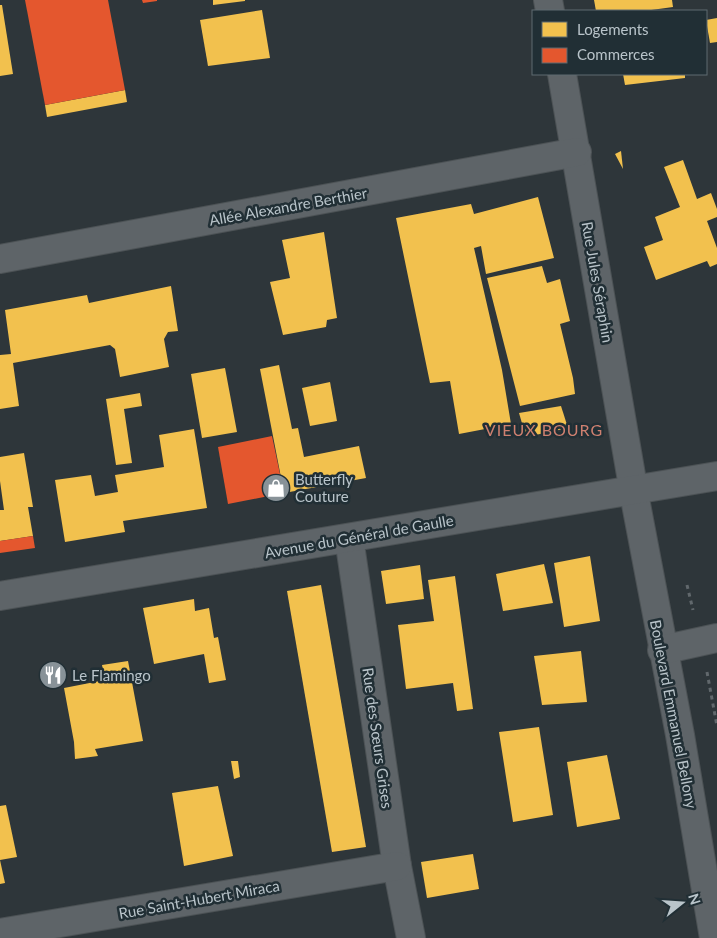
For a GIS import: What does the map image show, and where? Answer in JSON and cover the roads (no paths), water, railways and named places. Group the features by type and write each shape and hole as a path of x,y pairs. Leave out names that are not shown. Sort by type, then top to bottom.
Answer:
{"street":[{"name":"Rue Jules Séraphin","path":"562,75 633,490"},
{"name":"Allée Alexandre Berthier","path":"0,259 576,152"},
{"name":"Avenue du Général de Gaulle","path":"0,596 717,476"},
{"name":"Boulevard Emmanuel Bellony","path":"633,490 662,650 680,735 714,938"},
{"name":"Rue des Sœurs Grises","path":"349,538 397,866 411,938"},
{"path":"662,650 709,640"},
{"name":"Rue Saint-Hubert Miraca","path":"0,933 397,866"}],"place":[{"name":"Butterfly Couture","path":"276,488"},
{"name":"Le Flamingo","path":"53,675"}],"district":[{"name":"VIEUX BOURG","path":"544,429"}]}
